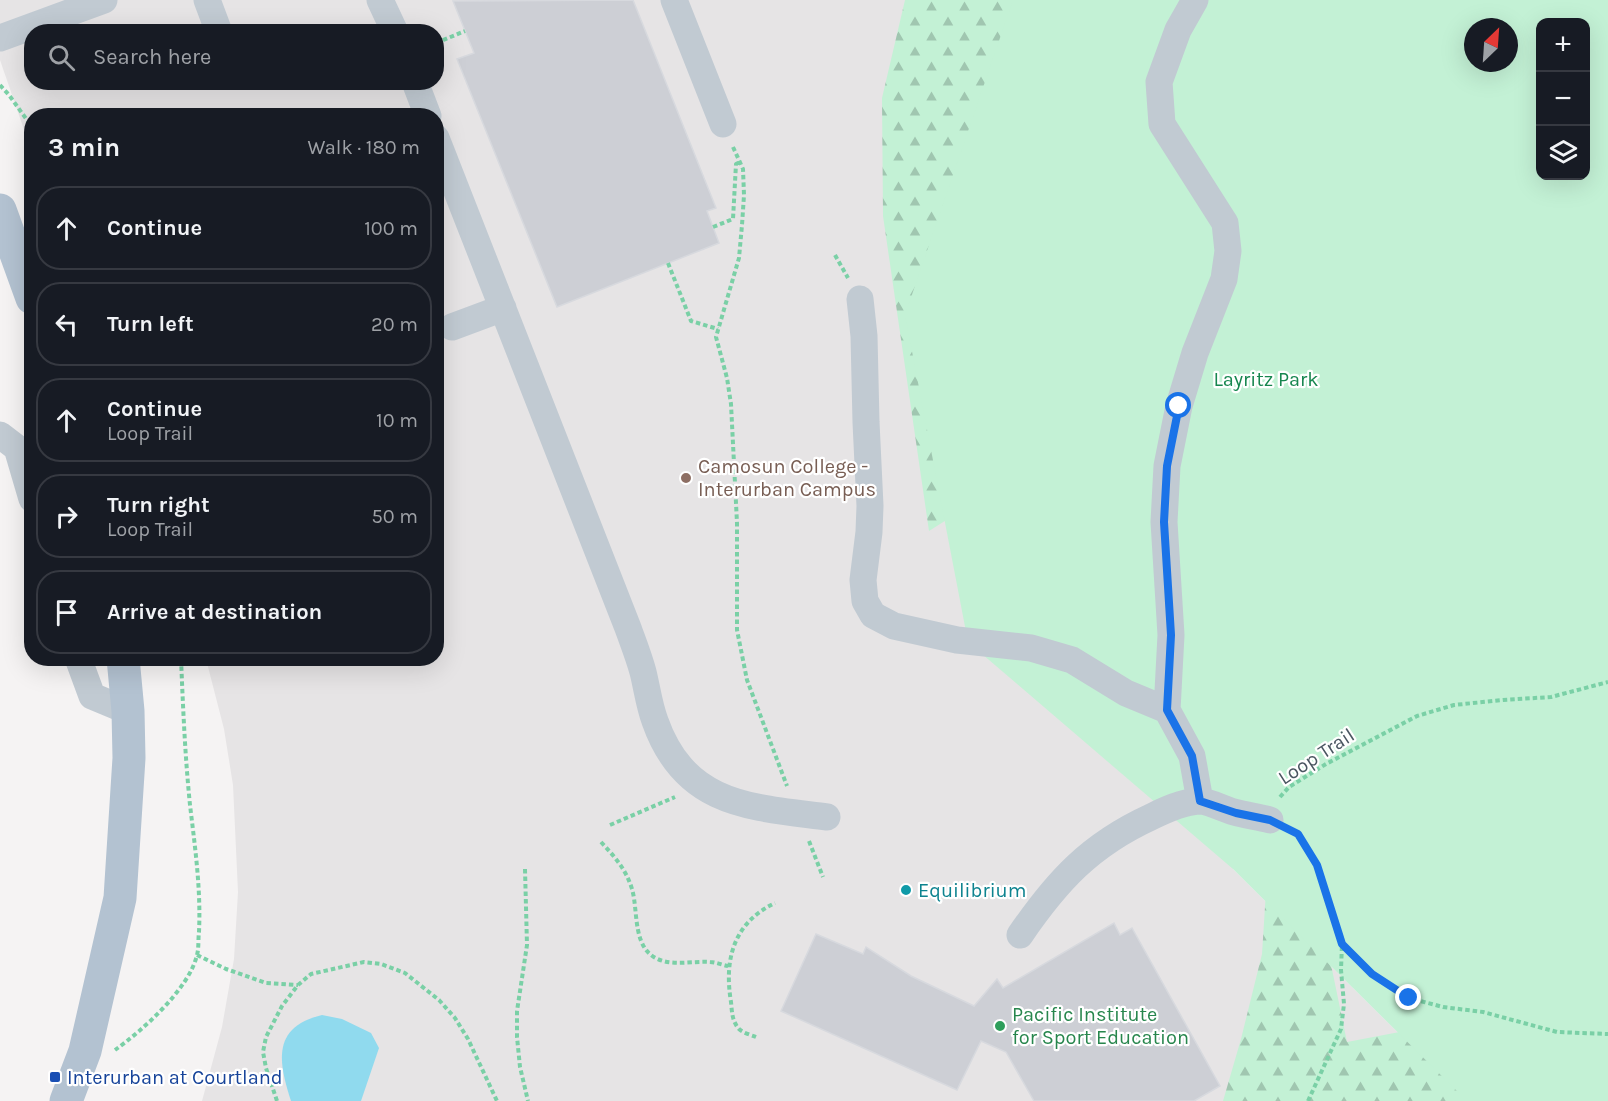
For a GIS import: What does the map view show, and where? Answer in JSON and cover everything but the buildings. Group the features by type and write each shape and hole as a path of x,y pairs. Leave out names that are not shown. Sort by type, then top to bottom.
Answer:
{"main road":[{"path":"0,210 8,261 24,286"},
{"path":"66,1101 85,1051 120,898 129,758 124,666"}],"street":[{"path":"38,24 104,0"},
{"path":"207,0 216,24"},
{"path":"380,0 392,24"},
{"path":"394,0 395,24"},
{"path":"674,0 723,124"},
{"path":"1195,0 1178,30 1159,82 1162,124 1225,224 1228,251 1224,279 1195,352 1179,406 1167,466 1164,522 1171,635 1167,710 1192,756 1200,801"},
{"path":"0,38 24,29"},
{"path":"418,90 425,108"},
{"path":"444,158 628,628 642,669 655,720 669,753 690,777 713,794 754,807 827,817"},
{"path":"860,299 864,336 870,506 863,580 866,601 873,615 894,626 915,631 957,640 1031,648 1072,660 1126,693 1167,710"},
{"path":"452,327 503,308"},
{"path":"0,435 17,448 24,472"},
{"path":"81,666 92,696 128,711"},
{"path":"1020,936 1055,888 1080,862 1106,840 1171,807 1200,801 1236,813 1270,820"}],"path":[{"path":"444,39 465,31"},
{"path":"0,85 24,116"},
{"path":"723,124 740,162 744,195 739,258 716,337 731,404 737,534 737,630 747,680 759,712"},
{"path":"713,227 732,219 736,164 740,162"},
{"path":"668,263 691,321 718,330"},
{"path":"85,1051 112,1052 139,1033 186,979 197,955 200,918 198,868 190,803 182,666"},
{"name":"Loop Trail","path":"1270,820 1274,804 1289,787 1373,738 1418,716 1454,705 1551,697 1608,682"},
{"path":"610,825 676,796"},
{"path":"1270,820 1298,834 1317,865 1342,944 1341,970 1344,1004 1341,1029 1308,1101"},
{"path":"601,842 619,861 625,873 633,895 639,936 643,948 652,957 664,962 712,962 728,966"},
{"path":"525,869 527,945 517,1011 517,1037 520,1067 528,1101"},
{"path":"756,1037 740,1030 733,1020 728,966 738,938 749,922 775,903"},
{"path":"1342,944 1372,974 1409,998 1443,1007 1483,1012 1557,1032 1608,1034"},
{"path":"197,955 226,969 266,983 298,985"},
{"path":"277,1101 263,1052 266,1037 282,1006 298,985 311,974 364,962 381,964 405,973 439,1000 455,1018 468,1039 497,1101"}],"shaded area":[{"name":"Camosun College - Interurban Campus","path":"0,0 1013,0 1233,869 1467,1101 202,1101 222,1027 234,959 238,892 233,785 224,729 208,666 444,666 444,108 24,108 24,130 0,60"}],"green space":[{"path":"905,0 1124,0 967,507 929,531 883,216 882,98"},
{"name":"Layritz Park","path":"1013,0 1608,0 1608,1101 1467,1101 1233,869 968,642 905,315"},
{"path":"1267,875 1320,911 1347,1042 1431,1026 1481,1101 1223,1101 1262,954"}],"water":[{"path":"322,1015 342,1019 371,1033 379,1048 361,1101 291,1101 283,1072 283,1048 294,1028 306,1020"}],"place":[{"name":"Camosun College - Interurban Campus","path":"686,478"},
{"name":"Equilibrium","path":"906,890"},
{"name":"Pacific Institute for Sport Education","path":"1000,1026"},
{"name":"Interurban at Courtland","path":"55,1077"}],"route":[{"path":"1179,406 1167,466 1164,522 1171,635 1167,710 1192,756 1200,801 1236,813 1270,820 1298,834 1317,865 1342,944 1372,974 1409,998"}]}
